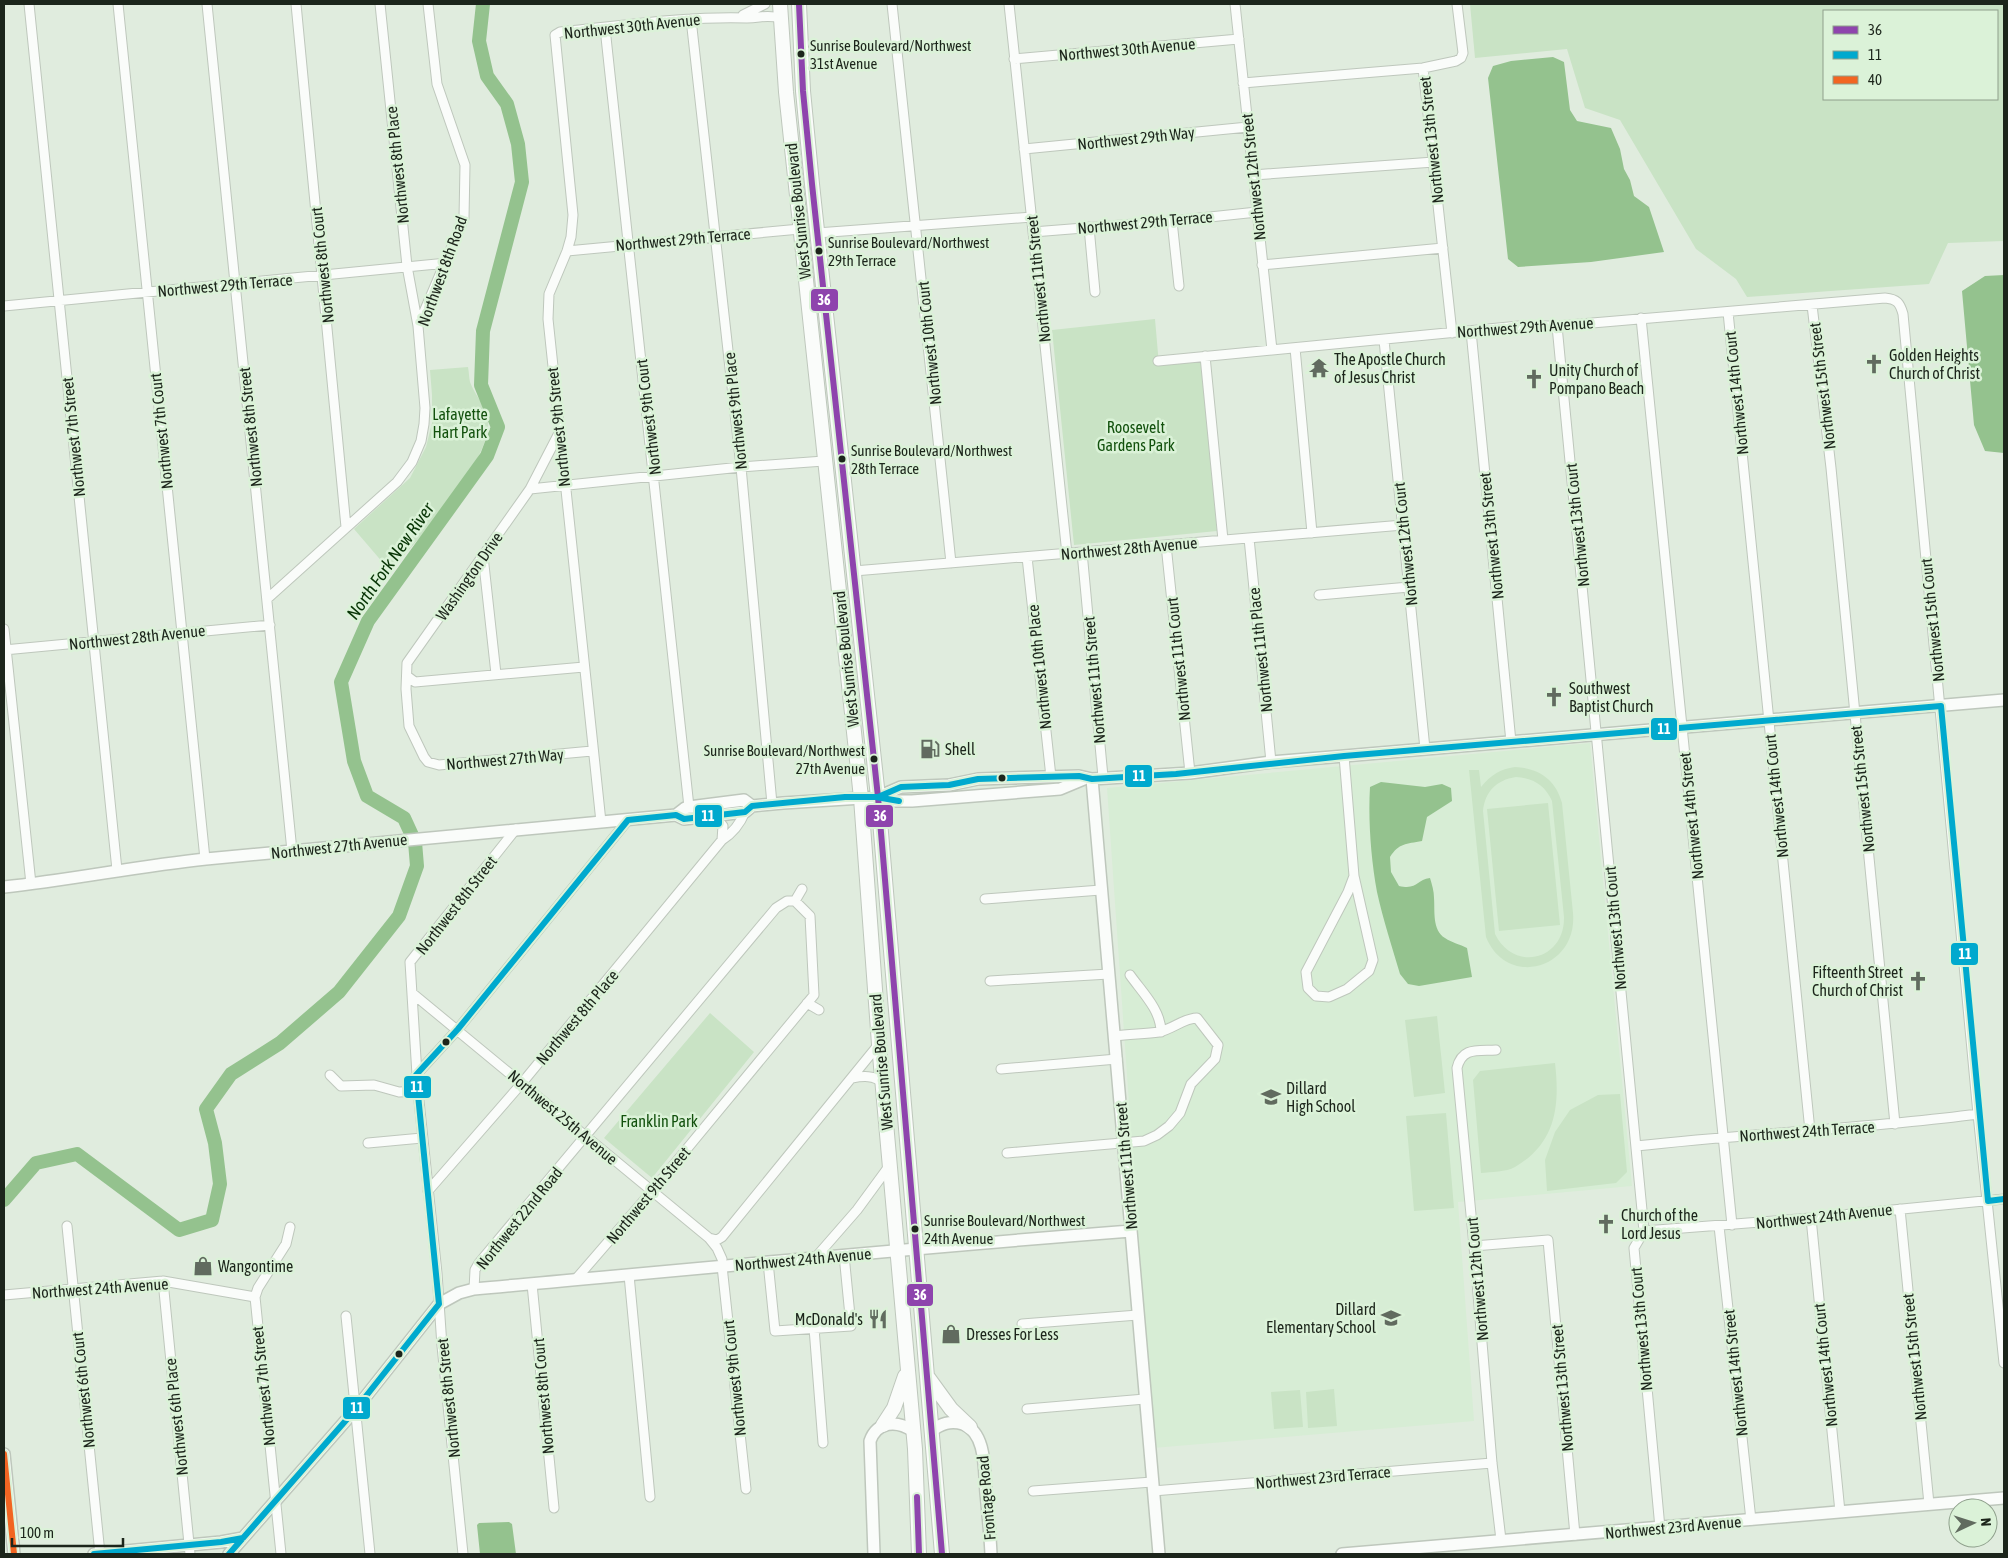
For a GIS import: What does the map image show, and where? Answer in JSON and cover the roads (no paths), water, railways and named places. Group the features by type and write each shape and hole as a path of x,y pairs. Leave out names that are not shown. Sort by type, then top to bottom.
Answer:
{"main road":[{"name":"West Sunrise Boulevard","path":"780,4 786,92 800,229 862,798 879,1044 899,1249 913,1431 919,1554"},
{"name":"West Sunrise Boulevard","path":"799,4 803,91 816,233 878,797 942,1554"},
{"path":"798,206 807,225 812,232 816,233"},
{"path":"800,229 810,236 818,251"},
{"path":"827,485 837,500 842,555 849,569 854,571"},
{"path":"883,1425 899,1398 908,1366"},
{"path":"926,1374 951,1409 970,1427"}],"street":[{"name":"Northwest 7th Street","path":"29,4 117,870"},
{"name":"Northwest 7th Court","path":"118,4 205,859"},
{"name":"Northwest 8th Street","path":"207,4 292,851"},
{"name":"Northwest 8th Court","path":"296,4 346,527"},
{"name":"Northwest 8th Place","path":"380,4 407,266 418,326"},
{"name":"Northwest 8th Road","path":"267,599 397,482 412,462 421,441 425,408 418,326 447,263 464,218 465,165 437,84 428,4"},
{"name":"Northwest 30th Avenue","path":"738,17 752,12 765,4"},
{"name":"Northwest 10th Court","path":"892,4 951,563"},
{"name":"Northwest 11th Street","path":"1009,4 1067,554"},
{"name":"Northwest 12th Street","path":"1235,4 1272,350"},
{"path":"1244,84 1423,68 1461,58 1463,53 1457,4"},
{"name":"Northwest 30th Avenue","path":"555,35 560,32 692,19 748,18 768,15 781,18"},
{"name":"Northwest 9th Place","path":"692,19 741,467 772,804"},
{"name":"Northwest 9th Court","path":"605,28 627,244 655,477 689,807"},
{"name":"Northwest 9th Street","path":"555,35 573,215 566,251 548,294 548,319 600,822"},
{"name":"Northwest 30th Avenue","path":"1014,59 1239,39"},
{"name":"Northwest 13th Street","path":"1423,68 1452,333"},
{"name":"Northwest 29th Way","path":"1024,149 1248,128"},
{"path":"1253,175 1434,162"},
{"name":"Northwest 29th Terrace","path":"1033,232 1257,212"},
{"path":"816,233 1032,217"},
{"path":"1172,221 1179,286"},
{"path":"1089,227 1095,292"},
{"name":"Northwest 29th Terrace","path":"566,251 800,229"},
{"path":"1262,265 1442,248"},
{"name":"Northwest 29th Terrace","path":"4,306 447,263"},
{"name":"Northwest 29th Avenue","path":"1158,361 1519,326 1557,326 1893,298"},
{"name":"Northwest 15th Court","path":"1893,298 1900,304 1903,314 1978,1114 2004,1363"},
{"name":"Northwest 15th Street","path":"1812,304 1831,468 1896,1124"},
{"name":"Northwest 14th Court","path":"1728,312 1810,1131"},
{"name":"Northwest 14th Street","path":"1640,318 1732,1225"},
{"name":"Northwest 13th Court","path":"1557,326 1644,1231 1634,1248 1660,1528"},
{"name":"Northwest 13th Street","path":"1471,331 1511,742"},
{"name":"Northwest 12th Court","path":"1384,340 1425,749"},
{"path":"1295,348 1312,533"},
{"path":"1205,356 1224,540"},
{"name":"Washington Drive","path":"409,726 406,689 407,663 530,489 559,433"},
{"path":"530,489 741,467 824,461"},
{"name":"Northwest 28th Avenue","path":"854,571 1403,525"},
{"name":"Northwest 11th Place","path":"1249,538 1271,762"},
{"name":"Northwest 11th Court","path":"1166,545 1190,773"},
{"name":"Northwest 11th Street","path":"1082,552 1101,890 1159,1554"},
{"path":"483,556 496,674"},
{"name":"Northwest 10th Place","path":"1028,557 1051,777"},
{"path":"1319,594 1409,587"},
{"name":"Northwest 28th Avenue","path":"5,650 270,625"},
{"path":"4,629 30,884"},
{"path":"407,676 414,682 584,667"},
{"name":"Northwest 27th Avenue","path":"4,887 205,859 676,815 684,819 715,816 772,804 878,797 901,787 949,785 978,779 1079,776 1094,778 1190,773 1271,762 2004,700"},
{"name":"Northwest 27th Way","path":"409,726 424,757 428,762 439,765 592,751"},
{"path":"1344,756 1354,876 1373,960 1370,971 1347,988 1329,997 1316,996 1308,988 1306,972 1348,892 1354,876"},
{"name":"Northwest 27th Avenue","path":"878,797 890,801 912,801 1060,789 1094,778"},
{"name":"Northwest 27th Avenue","path":"676,815 684,808 744,800 748,809"},
{"name":"Northwest 8th Place","path":"428,1191 522,1083 722,840 729,836 748,809"},
{"path":"715,816 723,826 722,840"},
{"path":"416,1075 458,1029 628,820"},
{"name":"Northwest 8th Street","path":"462,1554 416,1075 410,962 516,829"},
{"path":"795,901 802,889"},
{"path":"985,899 1101,890"},
{"name":"Northwest 22nd Road","path":"231,1552 355,1410 439,1304 459,1293 474,1289 475,1270 479,1262 776,908 787,901 795,901"},
{"name":"Northwest 9th Street","path":"576,1279 652,1191 814,995 810,916 795,901"},
{"path":"990,980 1109,974"},
{"path":"1130,975 1161,1021 1161,1032"},
{"name":"Northwest 25th Avenue","path":"412,993 458,1029 652,1191 715,1238"},
{"path":"807,1003 819,1010"},
{"path":"1007,1153 1144,1142 1158,1136 1180,1113 1191,1084 1213,1064 1218,1054 1218,1045 1197,1018 1188,1019 1179,1025 1161,1032 1115,1036"},
{"path":"715,1238 879,1044"},
{"name":"Northwest 12th Court","path":"1496,1050 1466,1052 1459,1058 1457,1068 1492,1463 1502,1540"},
{"path":"1001,1068 1117,1059"},
{"path":"330,1075 341,1086 374,1085 399,1092 418,1091"},
{"path":"852,1078 862,1076 878,1078 883,1083"},
{"name":"Northwest 24th Terrace","path":"1636,1146 1723,1137 1896,1124 1978,1114"},
{"path":"368,1143 422,1138"},
{"path":"816,1257 857,1210 890,1165"},
{"name":"Northwest 24th Avenue","path":"1644,1231 1811,1218 2004,1199"},
{"name":"Northwest 15th Street","path":"1900,1209 1929,1504"},
{"name":"Northwest 14th Court","path":"1811,1218 1840,1512"},
{"name":"Northwest 6th Court","path":"66,1226 100,1554"},
{"name":"Northwest 14th Street","path":"1719,1226 1752,1520"},
{"path":"255,1297 258,1288 286,1244 290,1227"},
{"name":"Northwest 24th Avenue","path":"474,1289 629,1275 722,1262 768,1262 899,1249 1131,1231"},
{"name":"Northwest 9th Court","path":"715,1238 722,1262 746,1489"},
{"name":"Northwest 13th Street","path":"1474,1246 1548,1240 1575,1535"},
{"path":"768,1262 775,1331 851,1326 844,1255"},
{"path":"629,1275 650,1497"},
{"name":"Northwest 24th Avenue","path":"4,1295 163,1281 255,1297"},
{"name":"Northwest 6th Place","path":"163,1281 189,1550"},
{"name":"Northwest 8th Court","path":"532,1284 554,1508"},
{"name":"Northwest 7th Street","path":"255,1297 280,1554"},
{"path":"1022,1324 1138,1315"},
{"path":"346,1316 370,1554"},
{"path":"814,1328 823,1443"},
{"path":"1027,1409 1145,1398"},
{"path":"931,1432 941,1424 948,1422 970,1427"},
{"path":"874,1554 870,1441 872,1434 883,1425 898,1423 913,1431"},
{"name":"Frontage Road","path":"970,1427 977,1436 982,1451 991,1554"},
{"path":"4,1454 14,1554"},
{"name":"Northwest 23rd Terrace","path":"1033,1491 1153,1487 1492,1463"},
{"name":"Northwest 23rd Avenue","path":"1342,1554 2004,1498"},
{"path":"94,1554 189,1550 243,1538"},
{"path":"221,1542 231,1552"}],"waterway":[{"name":"North Fork New River","path":"4,1200 36,1163 77,1154 179,1230 212,1220 220,1184 215,1143 206,1109 231,1074 280,1043 339,992 399,916 417,866 415,842 404,818 367,796 354,761 341,682 368,621 487,456 498,427 481,385 483,331 522,182 518,144 507,104 487,76 479,41 483,4"}],"place":[{"name":"Sunrise Boulevard/Northwest 31st Avenue","path":"801,54"},
{"name":"Sunrise Boulevard/Northwest 29th Terrace","path":"819,251"},
{"name":"Golden Heights Church of Christ","path":"1874,364"},
{"name":"The Apostle Church of Jesus Christ","path":"1319,368"},
{"name":"Unity Church of Pompano Beach","path":"1534,379"},
{"name":"Sunrise Boulevard/Northwest 28th Terrace","path":"842,459"},
{"name":"Southwest Baptist Church","path":"1554,697"},
{"name":"Shell","path":"930,749"},
{"name":"Sunrise Boulevard/Northwest 27th Avenue","path":"874,759"},
{"name":"Fifteenth Street Church of Christ","path":"1918,981"},
{"name":"Dillard High School","path":"1271,1097"},
{"name":"Church of the Lord Jesus","path":"1606,1224"},
{"name":"Sunrise Boulevard/Northwest 24th Avenue","path":"915,1229"},
{"name":"Wangontime","path":"203,1266"},
{"name":"Dillard Elementary School","path":"1391,1318"},
{"name":"McDonald's","path":"878,1319"},
{"name":"Dresses For Less","path":"951,1334"}],"park label":[{"name":"Lafayette Hart Park","path":"460,423"},
{"name":"Roosevelt Gardens Park","path":"1136,436"},
{"name":"Franklin Park","path":"659,1121"}]}
